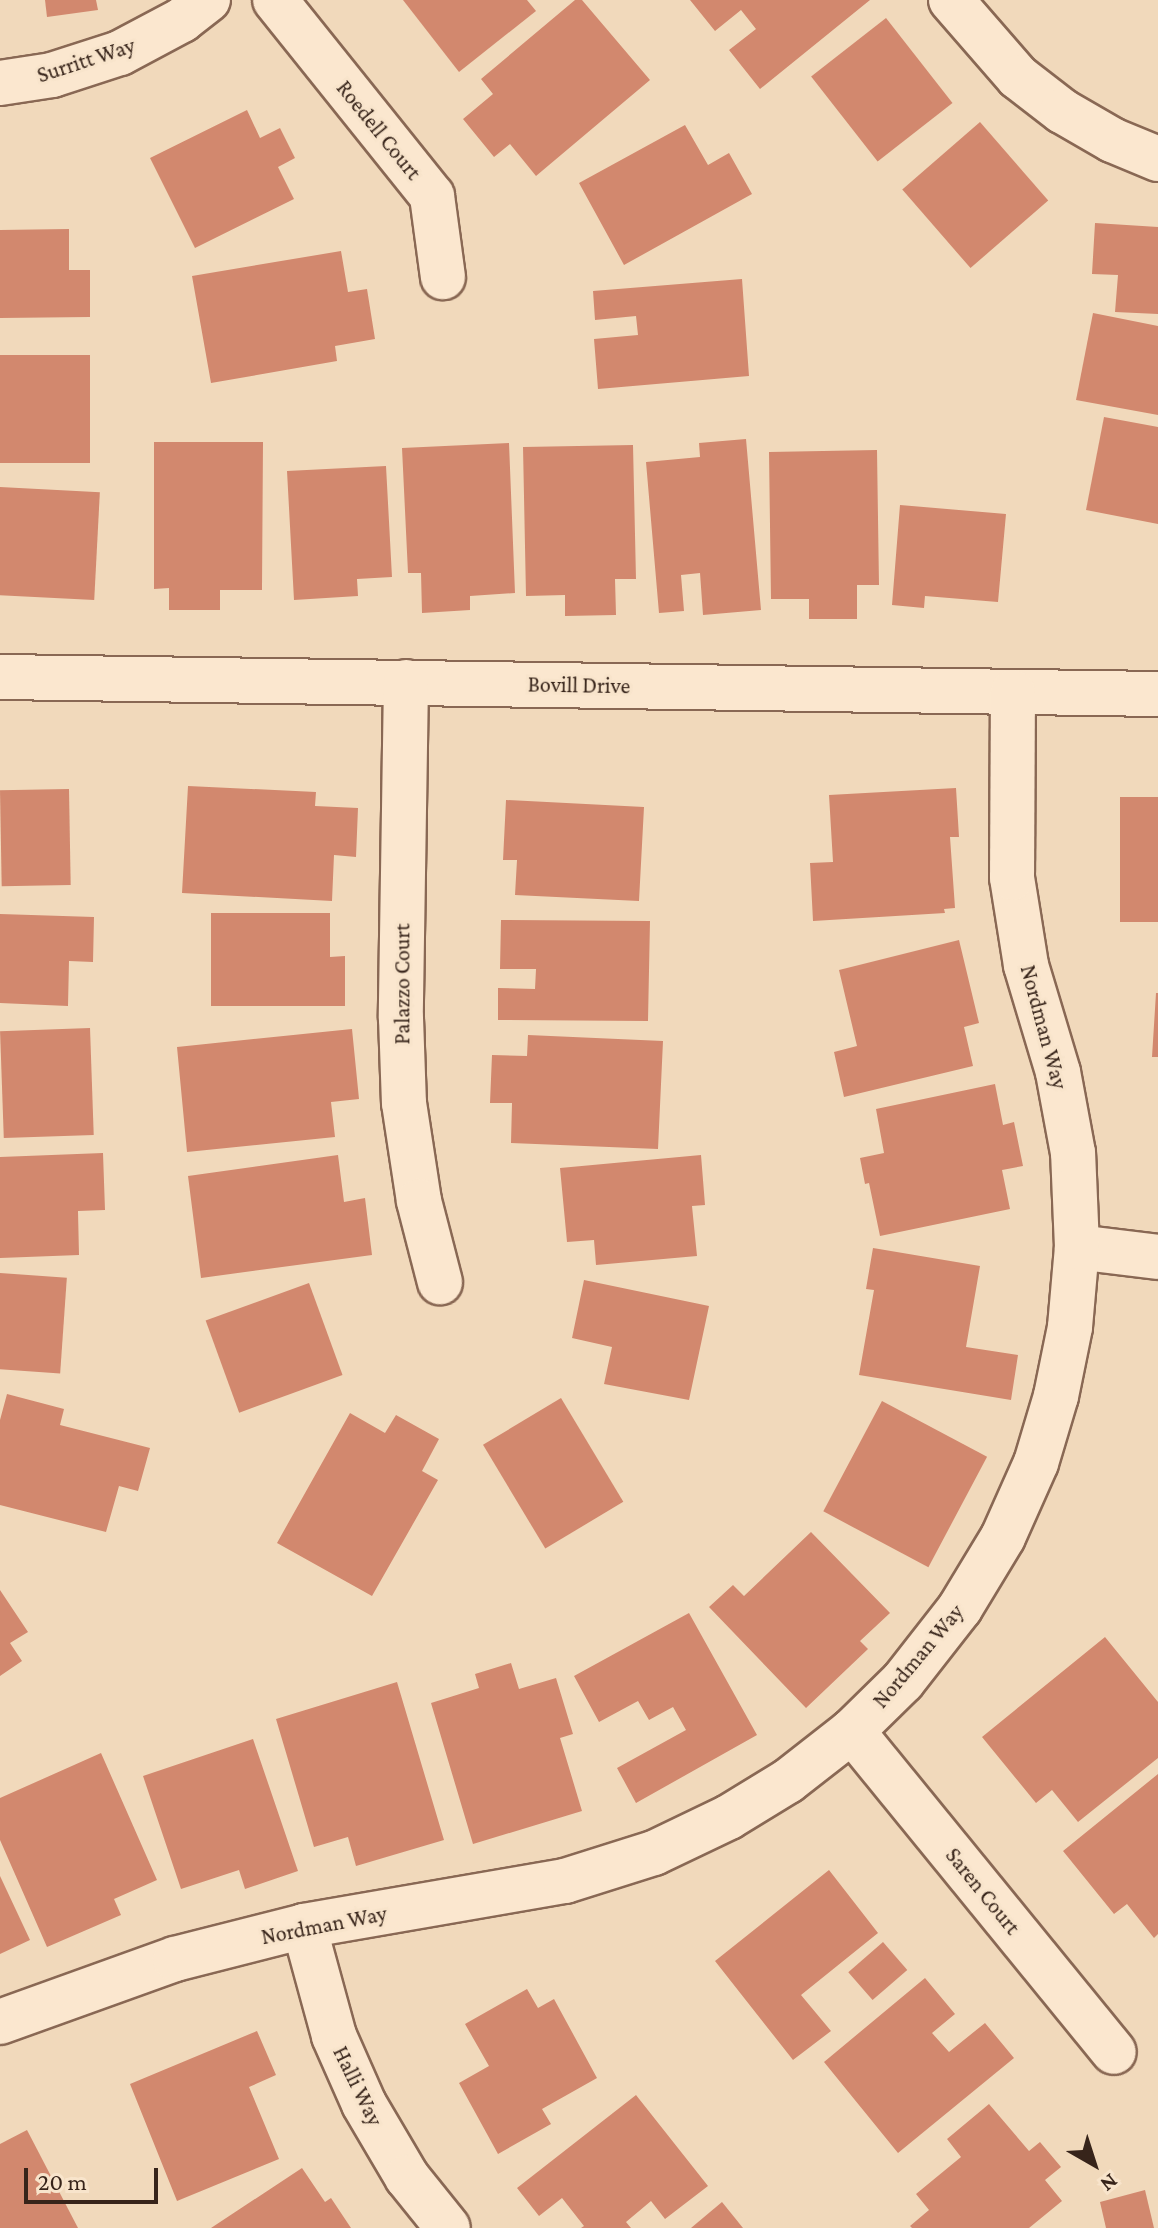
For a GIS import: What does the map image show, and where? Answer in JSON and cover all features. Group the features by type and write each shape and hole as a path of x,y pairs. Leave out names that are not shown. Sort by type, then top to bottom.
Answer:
{"street":[{"name":"Surritt Way","path":"0,83 52,75 120,53 182,20 208,0"},
{"name":"Roedell Court","path":"275,0 432,196 443,277"},
{"path":"951,0 1018,77 1051,103 1112,140 1158,159"},
{"name":"Bovill Drive","path":"0,677 1158,694"},
{"name":"Palazzo Court","path":"406,682 401,1018 404,1103 419,1201 440,1282"},
{"name":"Nordman Way","path":"0,2022 175,1959 304,1926 565,1881 654,1853 729,1817 852,1731 903,1681 960,1608 1003,1537 1036,1463 1056,1396 1070,1327 1077,1247 1073,1153 1058,1072 1026,965 1012,878 1013,692"},
{"path":"1077,1247 1158,1257"},
{"name":"Saren Court","path":"852,1731 1114,2052"},
{"name":"Halli Way","path":"304,1926 334,2036 364,2104 407,2177 448,2228"}],"building":[{"path":"45,0 96,0 98,10 47,17"},
{"path":"403,0 527,0 536,11 459,72"},
{"path":"575,0 582,0 650,80 536,176 510,144 494,157 463,119 493,94 481,79"},
{"path":"690,0 870,0 760,89 729,50 756,29 741,10 715,31"},
{"path":"886,18 952,103 878,162 811,76"},
{"path":"247,110 260,138 280,128 295,158 278,167 294,199 195,248 150,158"},
{"path":"980,122 1048,200 970,268 902,190"},
{"path":"685,125 708,165 729,153 752,194 624,265 579,183"},
{"path":"1095,223 1158,227 1158,314 1115,312 1118,275 1092,274"},
{"path":"69,229 69,270 90,270 90,317 0,318 0,230"},
{"path":"341,251 348,292 367,289 375,339 335,346 337,361 211,383 192,276"},
{"path":"742,279 749,376 598,389 594,339 638,335 636,316 595,320 593,291"},
{"path":"1093,313 1158,326 1158,415 1076,400"},
{"path":"0,355 90,355 90,463 0,463"},
{"path":"1104,417 1158,427 1158,524 1086,510"},
{"path":"746,439 761,610 703,615 700,573 681,575 684,611 659,613 646,462 700,457 699,443"},
{"path":"154,442 263,442 262,590 220,590 220,610 169,610 169,588 154,589"},
{"path":"509,443 515,593 470,596 470,610 422,613 421,573 408,573 402,448"},
{"path":"633,445 636,579 615,579 616,615 565,616 565,595 526,596 523,447"},
{"path":"877,450 879,585 857,585 857,619 809,619 809,599 771,599 769,452"},
{"path":"386,466 392,577 357,579 358,596 294,600 287,471"},
{"path":"0,487 100,492 94,600 0,595"},
{"path":"900,505 1006,514 998,602 925,596 924,608 892,605"},
{"path":"188,786 316,792 315,806 358,808 356,857 334,855 332,901 182,893"},
{"path":"956,788 959,837 950,837 955,908 944,909 945,913 813,921 810,863 833,862 829,795"},
{"path":"69,789 71,885 2,886 0,790"},
{"path":"1120,797 1158,797 1158,922 1120,922"},
{"path":"506,800 644,807 639,901 515,895 517,860 503,860"},
{"path":"211,913 330,913 330,957 345,956 345,1006 211,1006"},
{"path":"0,914 94,917 93,962 69,961 68,1006 0,1003"},
{"path":"501,920 650,921 648,1021 498,1020 498,988 535,989 536,969 500,969"},
{"path":"959,940 979,1023 964,1027 973,1066 844,1097 834,1052 857,1046 839,970"},
{"path":"1156,993 1158,1057 1152,1057"},
{"path":"90,1028 94,1135 4,1138 0,1031"},
{"path":"352,1029 359,1099 331,1102 335,1137 187,1152 177,1047"},
{"path":"528,1035 663,1041 658,1149 511,1143 512,1103 490,1103 492,1055 527,1056"},
{"path":"995,1084 1003,1125 1014,1122 1023,1166 1002,1170 1010,1209 880,1236 869,1183 865,1184 860,1158 884,1153 876,1109"},
{"path":"103,1153 105,1210 78,1211 79,1255 0,1258 0,1157"},
{"path":"338,1155 344,1202 365,1198 372,1255 201,1278 188,1176"},
{"path":"701,1155 705,1205 692,1206 697,1256 596,1265 594,1240 567,1242 560,1168"},
{"path":"873,1248 980,1266 966,1347 1018,1355 1011,1400 859,1375 874,1290 866,1289"},
{"path":"0,1273 67,1278 60,1373 0,1369"},
{"path":"584,1280 709,1306 689,1400 604,1384 612,1347 572,1338"},
{"path":"309,1283 343,1375 239,1413 206,1321"},
{"path":"7,1394 64,1409 60,1425 150,1448 138,1491 119,1486 106,1532 0,1505 0,1420"},
{"path":"561,1398 623,1502 545,1549 483,1445"},
{"path":"882,1401 987,1457 928,1567 823,1511"},
{"path":"350,1413 385,1433 396,1415 439,1439 422,1471 438,1480 372,1596 277,1543"},
{"path":"811,1532 890,1613 860,1641 868,1649 806,1708 709,1607 733,1585 744,1596"},
{"path":"0,1590 28,1632 10,1643 22,1661 0,1676"},
{"path":"689,1613 757,1735 636,1803 617,1768 686,1730 673,1707 649,1720 638,1701 599,1722 574,1676"},
{"path":"1105,1637 1158,1702 1158,1758 1078,1822 1052,1790 1036,1803 982,1737"},
{"path":"511,1663 519,1689 556,1678 573,1734 560,1738 582,1811 473,1844 431,1703 479,1688 475,1674"},
{"path":"397,1682 444,1840 356,1866 348,1837 314,1847 276,1719"},
{"path":"253,1739 298,1871 245,1889 239,1870 181,1889 143,1776"},
{"path":"101,1753 157,1880 114,1899 121,1915 47,1947 0,1840 0,1798"},
{"path":"1158,1774 1158,1934 1154,1938 1127,1904 1114,1914 1063,1851"},
{"path":"829,1870 878,1933 801,1995 831,2031 793,2060 715,1961"},
{"path":"0,1876 30,1940 0,1954"},
{"path":"883,1942 907,1970 873,2000 848,1972"},
{"path":"925,1978 955,2014 932,2033 949,2052 985,2023 1014,2058 898,2153 824,2062"},
{"path":"527,1989 538,2008 554,1999 597,2078 542,2109 551,2124 498,2154 459,2083 489,2066 465,2024"},
{"path":"257,2031 276,2075 249,2087 279,2159 177,2201 130,2084"},
{"path":"636,2095 708,2186 665,2219 651,2201 626,2222 631,2228 581,2228 584,2226 562,2198 539,2216 517,2188"},
{"path":"989,2104 1029,2151 1040,2142 1061,2167 1045,2180 1062,2201 1029,2228 912,2228 910,2226 929,2210 916,2194 961,2157 947,2139"},
{"path":"27,2130 78,2228 0,2228 0,2144"},
{"path":"302,2168 325,2202 331,2198 351,2228 211,2228"},
{"path":"1145,2190 1154,2228 1106,2228 1100,2202"},
{"path":"722,2202 743,2228 691,2228"}]}
